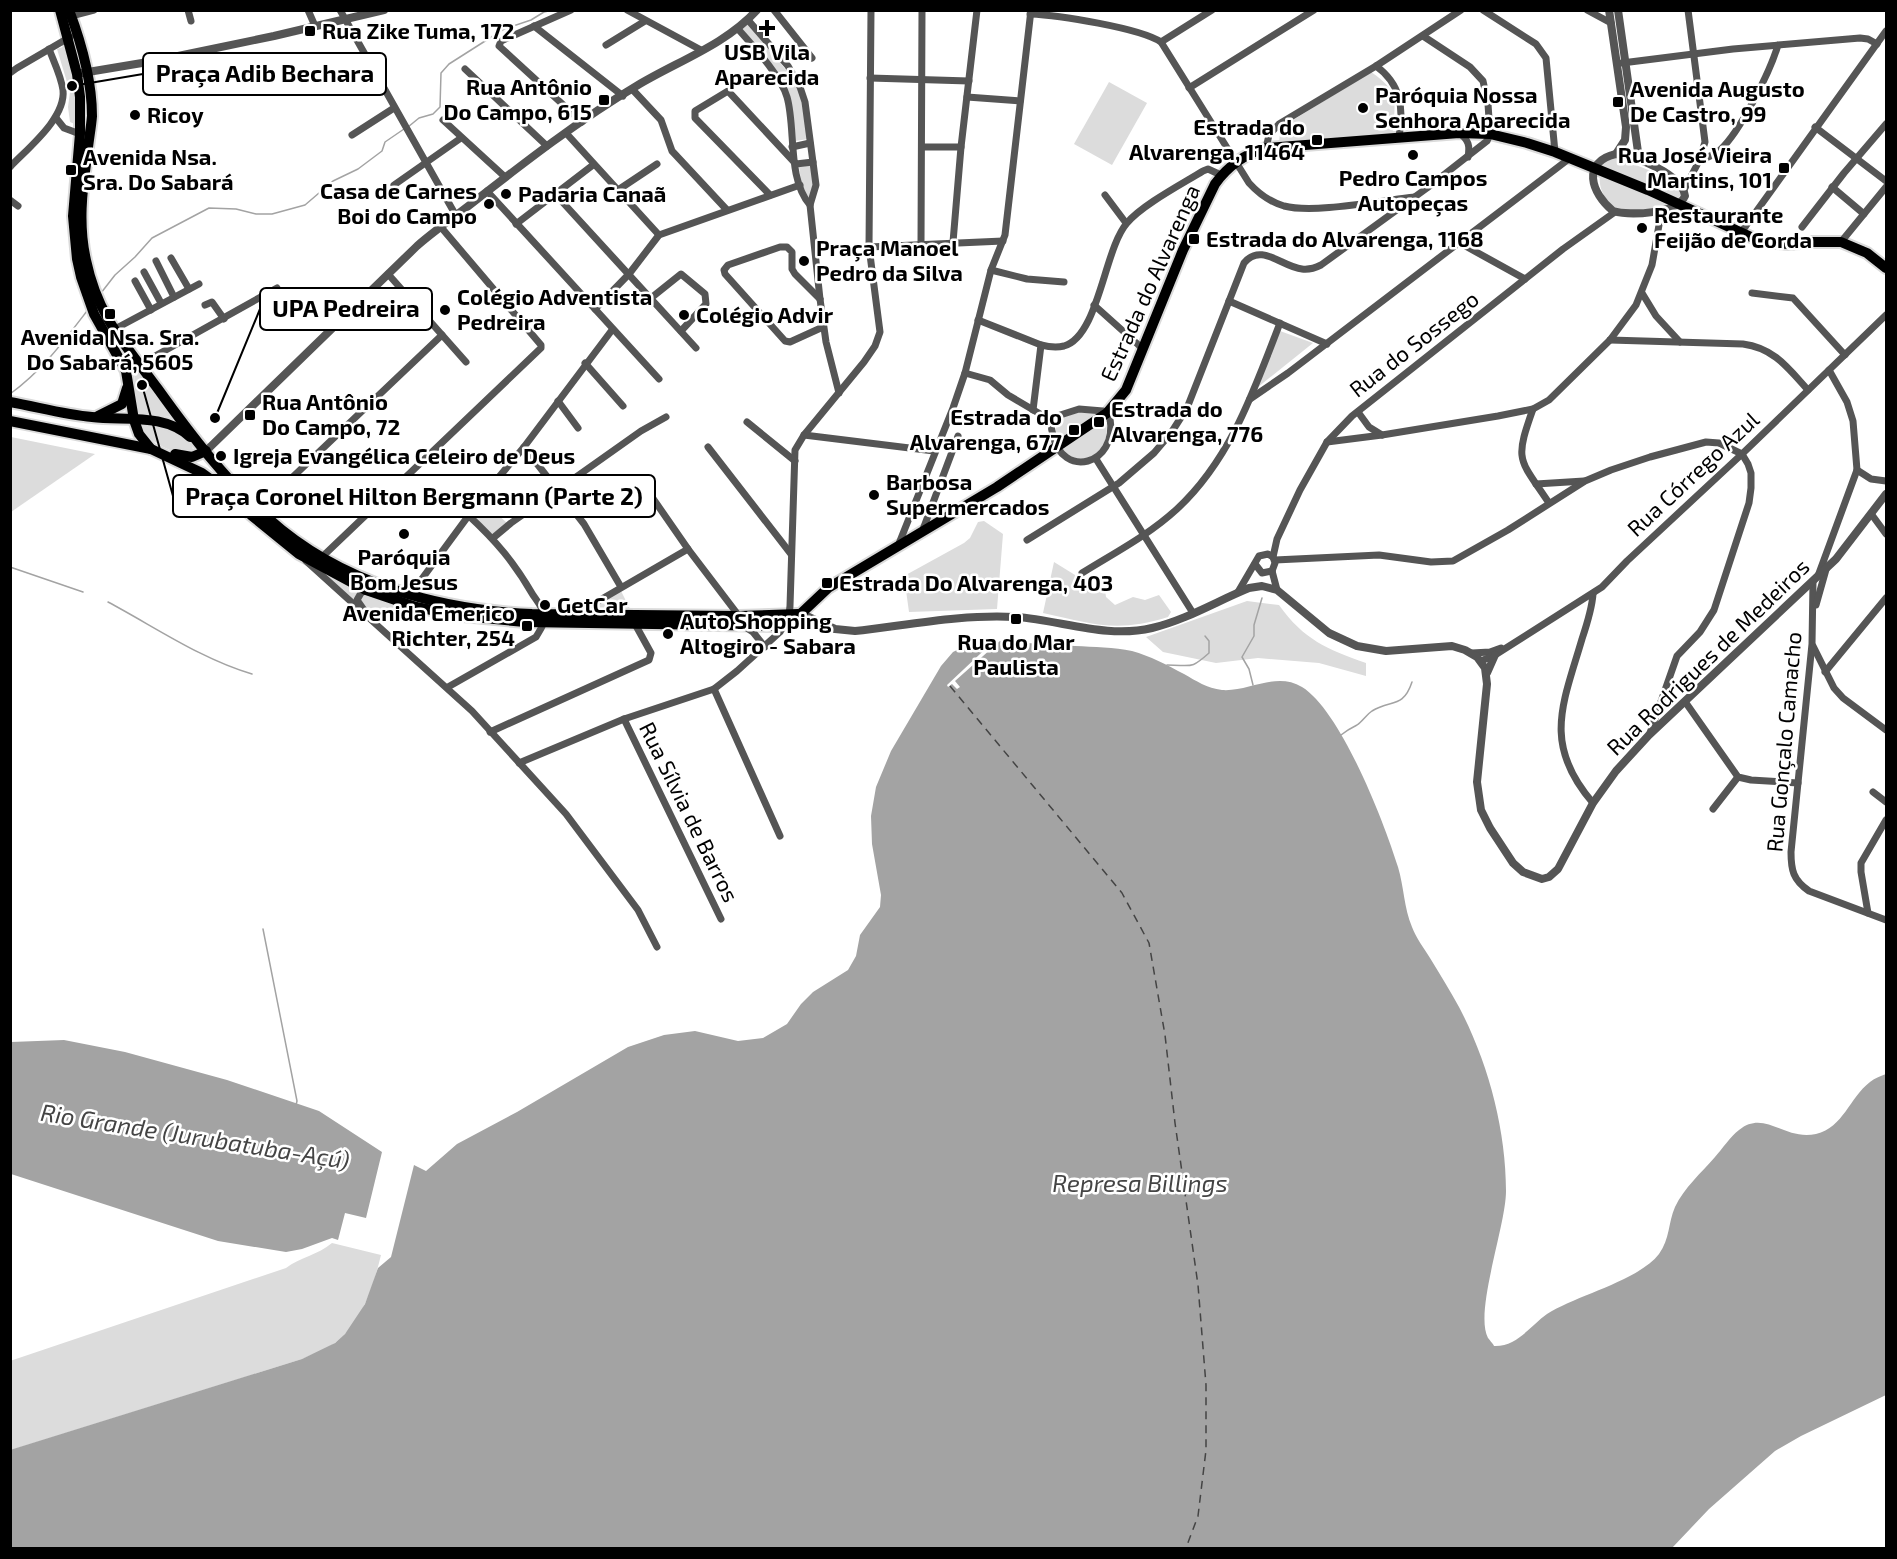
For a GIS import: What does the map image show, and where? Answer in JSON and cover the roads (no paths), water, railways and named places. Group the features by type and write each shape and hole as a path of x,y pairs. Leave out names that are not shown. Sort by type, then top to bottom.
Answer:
{"main road":[{"path":"60,10 72,36 92,118 81,204 83,242 98,303 113,330 206,451 231,482 271,522 322,557 378,584 410,595 465,608 544,618 576,614 741,621"},
{"path":"70,13 72,36"},
{"path":"82,73 80,134 73,216 77,259 94,314 123,362 129,382 134,420 139,434 151,449 202,473 224,489 251,515 299,554 366,590 416,607 463,616 635,624 793,617"},
{"name":"Estrada do Alvarenga","path":"793,617 828,588 997,487 1107,413 1126,390 1198,216 1221,175 1250,153 1271,148 1399,137 1459,133 1490,134 1555,152 1680,204 1761,242 1775,244 1842,242 1867,254 1887,268"},
{"path":"93,418 122,404 129,382"},
{"path":"10,402 93,418 157,421 186,433 206,451"},
{"path":"10,421 187,457 206,451"}],"street":[{"path":"70,13 94,10"},
{"path":"188,10 191,21"},
{"path":"308,10 315,26"},
{"path":"340,10 455,214"},
{"path":"82,73 154,61 384,10"},
{"path":"571,10 501,41 499,46 582,122"},
{"path":"627,10 701,50"},
{"path":"206,451 440,226 504,176 582,122 632,89 738,29 757,10"},
{"path":"774,10 812,58"},
{"path":"871,10 869,247 879,320 879,339 864,362 804,435 795,450 791,554 793,617 835,629 855,631 989,616 1017,617 1099,631 1126,631 1151,628 1256,586 1277,590 1329,633 1357,646 1386,651 1452,646 1472,653 1481,661 1486,673"},
{"path":"921,244 922,10"},
{"path":"953,242 961,147 977,10"},
{"path":"1161,42 1212,10"},
{"path":"1189,88 1314,10"},
{"path":"1271,148 1269,135 1274,128 1376,66 1461,10"},
{"path":"1483,10 1536,44 1546,58 1555,152"},
{"path":"1587,10 1611,23"},
{"path":"1609,10 1621,63"},
{"path":"1618,10 1621,63 1630,127 1639,159"},
{"path":"1630,127 1616,153 1603,158 1594,168 1594,183 1599,194 1608,207 1615,212 1660,211 1680,204 1684,199 1684,190 1699,161 1705,142 1688,10"},
{"path":"897,547 953,408 965,373 991,270 1003,241 1008,219 1031,12 1129,31 1161,42 1249,183 1259,194 1285,206 1312,208 1416,197"},
{"path":"748,20 776,51 796,79 805,102 816,185 810,205 823,327 839,393"},
{"path":"606,45 645,21"},
{"path":"534,26 623,96"},
{"path":"738,29 786,93 792,147 800,185 810,205"},
{"path":"1740,234 1815,127 1887,31"},
{"path":"10,73 72,36"},
{"path":"1027,540 1115,486 1154,453 1171,433 1187,408 1244,263 1253,255 1262,254 1293,267 1311,269 1330,260 1484,144 1490,134 1488,104 1483,81 1470,67 1423,36"},
{"path":"1621,63 1694,53 1860,38 1877,44"},
{"path":"1699,161 1720,150 1732,134 1755,98 1772,64 1778,45"},
{"path":"10,167 56,118 62,101 63,87 49,49"},
{"path":"1376,66 1389,76 1399,93 1402,118 1399,137"},
{"path":"465,69 547,146"},
{"path":"870,78 969,81"},
{"path":"632,89 661,120 672,151 727,210"},
{"path":"770,195 694,118 695,111 728,91 796,164"},
{"path":"967,97 1020,101"},
{"path":"352,135 394,108"},
{"path":"56,118 64,128 80,134"},
{"path":"443,120 504,176"},
{"path":"1802,227 1887,124"},
{"path":"1815,127 1887,182"},
{"path":"566,133 659,235"},
{"path":"1459,133 1469,145 1468,157"},
{"path":"394,184 461,138"},
{"path":"792,147 810,143"},
{"path":"922,147 961,147"},
{"path":"1616,153 1639,159 1667,174 1684,190"},
{"path":"1250,399 1327,344 1570,158"},
{"path":"796,164 813,162"},
{"path":"618,190 657,164"},
{"path":"516,224 593,165"},
{"path":"978,320 1041,345 1066,346 1073,341 1088,321 1126,223 1203,171 1208,169 1221,175"},
{"path":"595,309 629,274 659,235 800,185"},
{"path":"1842,242 1887,187"},
{"path":"1832,188 1864,214"},
{"path":"487,191 659,379"},
{"path":"556,195 696,348"},
{"path":"1105,195 1126,223"},
{"path":"10,200 18,206"},
{"path":"1327,442 1533,409 1549,400 1610,340 1624,323 1642,293 1649,276 1657,242 1660,211"},
{"name":"Rua do Sossego","path":"1255,564 1257,558 1264,554 1277,539 1300,489 1335,432 1525,279 1615,212"},
{"path":"322,557 541,350 541,345 440,226"},
{"path":"869,247 1003,241"},
{"path":"1460,243 1525,279"},
{"path":"820,299 795,274 790,249 780,247 728,265 724,270 725,274 785,341 790,342 823,327"},
{"path":"171,258 189,289"},
{"path":"156,261 174,297"},
{"path":"991,270 1027,279 1064,282"},
{"path":"144,272 161,303"},
{"path":"388,274 466,362"},
{"path":"651,298 681,274 705,294 706,304 681,331"},
{"path":"135,281 150,310"},
{"path":"113,330 199,284"},
{"path":"139,365 277,288"},
{"path":"1642,293 1656,316 1680,342"},
{"path":"1752,293 1793,298 1845,355"},
{"path":"366,295 390,321"},
{"path":"1229,301 1327,344"},
{"path":"205,305 212,302 224,319"},
{"path":"1095,305 1143,349"},
{"name":"Rua Córrego Azul","path":"1481,661 1495,655 1602,587 1887,315"},
{"path":"1082,573 1145,534 1195,492 1227,446 1250,399 1280,323"},
{"path":"410,595 468,515 524,447 612,330"},
{"path":"258,510 442,336"},
{"path":"1610,340 1758,346 1779,361 1808,390"},
{"path":"1033,410 1041,345"},
{"path":"585,363 623,406"},
{"path":"1816,579 1857,471 1854,421 1847,402 1829,370"},
{"path":"965,373 990,380 1008,395 1052,421"},
{"path":"558,402 578,428"},
{"path":"1079,409 1098,409 1107,413 1110,418 1110,433 1105,449 1096,459 1081,462 1069,459 1056,447 1052,421 1060,414 1079,409"},
{"path":"1533,409 1521,449 1524,468 1549,503"},
{"path":"1358,412 1369,427 1382,435"},
{"path":"494,538 641,431 666,417"},
{"path":"747,422 795,461"},
{"path":"804,435 934,451"},
{"path":"922,532 958,436"},
{"path":"1238,592 1255,564 1262,573 1274,564 1298,560 1379,555 1431,562 1454,561 1585,481 1631,463 1706,442 1719,443 1742,454 1748,464 1752,488 1744,522 1714,610 1700,632 1677,656 1672,665 1649,735"},
{"path":"524,447 584,524 621,587"},
{"path":"708,447 791,554"},
{"path":"1096,459 1193,613"},
{"path":"1857,471 1871,479 1887,482"},
{"path":"1536,484 1585,481"},
{"path":"645,488 741,621 765,647"},
{"name":"Rua Rodrigues de Medeiros","path":"1486,673 1478,782 1481,810 1504,852 1523,872 1542,879 1549,877 1558,868 1593,803 1616,771 1649,735 1686,703 1827,568 1887,494"},
{"path":"1872,514 1887,534"},
{"path":"448,687 536,637 544,618 521,573 494,538 468,515"},
{"name":"Rua do Sossego","path":"1277,539 1274,564 1277,590"},
{"name":"Rua Gonçalo Camacho","path":"1814,613 1827,568 1828,546"},
{"path":"576,614 688,549"},
{"path":"299,554 448,687 519,763 572,822 638,910 657,947"},
{"path":"1264,554 1274,564"},
{"name":"Rua Gonçalo Camacho","path":"1816,579 1812,644 1791,852 1792,872 1795,879 1809,891 1887,920"},
{"path":"366,590 357,600 368,617"},
{"path":"1593,594 1586,628 1562,708 1560,725 1561,743 1566,760 1593,803"},
{"path":"1824,672 1887,598"},
{"name":"Estrada do Alvarenga","path":"519,763 624,719 714,689 765,647 793,617"},
{"path":"490,732 649,660 651,653 635,624"},
{"name":"Rua Córrego Azul","path":"1472,653 1490,652 1512,643"},
{"path":"1812,644 1834,688 1843,698 1887,730"},
{"path":"1486,673 1495,655"},
{"path":"714,689 780,836"},
{"path":"1686,703 1738,777 1798,783"},
{"name":"Rua Sílvia de Barros","path":"624,719 721,920"},
{"path":"1713,809 1738,777"},
{"path":"1873,792 1887,802"},
{"path":"1869,913 1861,863 1887,820"}],"water":[{"name":"Represa Billings","path":"998,641 1104,647 1132,651 1158,661 1207,686 1222,690 1272,681 1292,683 1302,687 1317,700 1331,719 1359,769 1383,823 1398,867 1407,912 1414,931 1459,1007 1479,1050 1493,1096 1503,1144 1506,1191 1485,1309 1485,1326 1488,1338 1494,1346 1510,1343 1547,1314 1622,1280 1649,1264 1663,1248 1675,1207 1683,1193 1739,1130 1748,1124 1758,1123 1794,1133 1816,1134 1840,1119 1863,1089 1886,1074 1886,1395 1775,1451 1709,1509 1672,1548 11,1548 10,1450 302,1359 335,1343 345,1334 365,1304 378,1268 391,1257 414,1165 426,1171 457,1144 628,1047 664,1035 695,1031 738,1041 763,1038 787,1024 813,992 848,970 856,956 860,935 880,907 881,895 872,844 871,816 876,787 891,751 941,666 953,652 971,643"},
{"name":"Rio Grande (Jurubatuba-Açú)","path":"64,1040 125,1052 227,1080 319,1111 382,1152 366,1218 345,1213 338,1240 332,1238 286,1252 218,1241 11,1174 11,1042"}],"waterway":[{"path":"408,127 419,118 433,114 440,107 441,73 449,64 504,29 553,10"},
{"path":"101,293 115,275 152,238 209,208 272,214 305,205 333,181 358,169 382,151 385,142 404,129"},
{"path":"10,394 42,366 87,311"},
{"path":"10,567 83,592"},
{"path":"1253,685 1249,669 1242,657 1254,636 1254,625 1262,598"},
{"path":"108,602 196,651 252,674"},
{"path":"1167,665 1190,665 1198,662 1209,653 1209,641 1205,636"},
{"path":"1341,735 1372,711 1400,700 1405,696 1412,682"},
{"path":"263,929 296,1105"}],"place":[{"name":"USB Vila Aparecida","path":"767,28"},
{"name":"Rua Zike Tuma, 172","path":"310,31"},
{"name":"Praça Adib Bechara","path":"72,86"},
{"name":"Rua Antônio Do Campo, 615","path":"604,100"},
{"name":"Avenida Augusto De Castro, 99","path":"1618,102"},
{"name":"Paróquia Nossa Senhora Aparecida","path":"1363,108"},
{"name":"Ricoy","path":"135,115"},
{"name":"Estrada do Alvarenga, 11464","path":"1317,140"},
{"name":"Pedro Campos Autopeças","path":"1413,155"},
{"name":"Rua José Vieira Martins, 101","path":"1784,168"},
{"name":"Avenida Nsa. Sra. Do Sabará","path":"71,170"},
{"name":"Padaria Canaã","path":"506,194"},
{"name":"Casa de Carnes Boi do Campo","path":"489,204"},
{"name":"Restaurante Feijão de Corda","path":"1642,228"},
{"name":"Estrada do Alvarenga, 1168","path":"1194,239"},
{"name":"Praça Manoel Pedro da Silva","path":"804,261"},
{"name":"Colégio Adventista Pedreira","path":"445,310"},
{"name":"Avenida Nsa. Sra. Do Sabará, 5605","path":"110,314"},
{"name":"Colégio Advir","path":"684,315"},
{"name":"Praça Coronel Hilton Bergmann (Parte 2)","path":"142,385"},
{"name":"Rua Antônio Do Campo, 72","path":"250,415"},
{"name":"UPA Pedreira","path":"215,418"},
{"name":"Estrada do Alvarenga, 776","path":"1099,422"},
{"name":"Estrada do Alvarenga, 677","path":"1074,430"},
{"name":"Igreja Evangélica Celeiro de Deus","path":"221,456"},
{"name":"Barbosa Supermercados","path":"874,495"},
{"name":"Paróquia Bom Jesus","path":"404,534"},
{"name":"Estrada Do Alvarenga, 403","path":"827,583"},
{"name":"GetCar","path":"545,605"},
{"name":"Rua do Mar Paulista","path":"1016,619"},
{"name":"Avenida Emerico Richter, 254","path":"527,626"},
{"name":"Auto Shopping Altogiro - Sabara","path":"668,634"}]}
